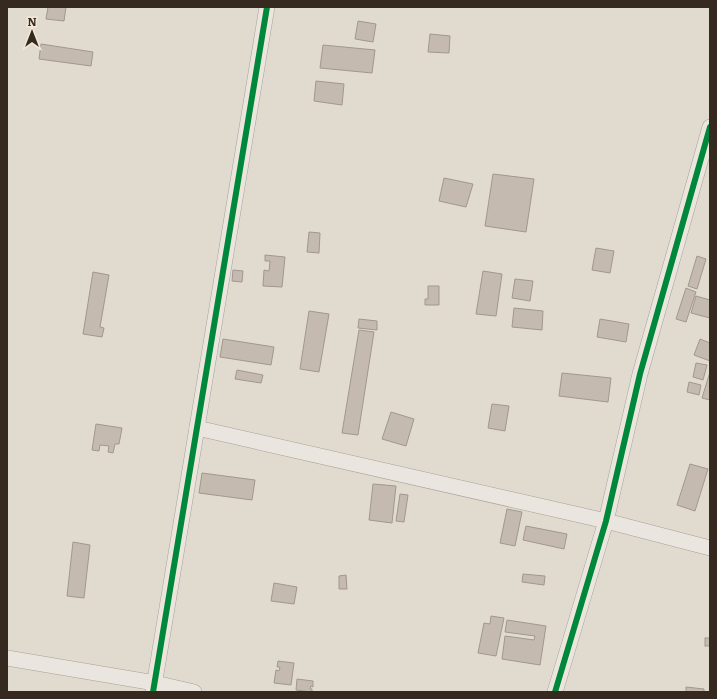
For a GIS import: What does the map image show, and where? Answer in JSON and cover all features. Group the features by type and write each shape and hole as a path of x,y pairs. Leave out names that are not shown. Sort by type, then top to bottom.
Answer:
{"street":[{"path":"154,688 267,7"},
{"path":"555,692 606,521 640,374 710,127"},
{"path":"198,428 606,521 710,548"},
{"path":"7,658 154,688 194,692"}],"building":[{"path":"48,7 66,7 64,21 46,19"},
{"path":"358,21 376,24 373,42 355,39"},
{"path":"430,34 450,36 449,53 428,52"},
{"path":"41,44 93,52 91,66 39,59"},
{"path":"323,45 375,50 372,73 320,68"},
{"path":"316,81 344,84 342,105 314,101"},
{"path":"493,174 534,179 526,232 485,226"},
{"path":"444,178 473,184 466,207 439,201"},
{"path":"309,232 320,233 319,253 307,252"},
{"path":"596,248 614,251 610,273 592,270"},
{"path":"265,255 285,257 282,287 263,286 264,270 269,271 270,261 265,261"},
{"path":"697,256 706,259 697,289 688,286"},
{"path":"233,270 243,271 242,282 232,281"},
{"path":"483,271 502,274 496,316 476,314"},
{"path":"93,272 109,275 100,327 104,328 102,337 83,334"},
{"path":"515,279 533,281 530,301 512,298"},
{"path":"428,286 439,286 439,305 425,305 425,299 428,299"},
{"path":"686,288 696,292 686,322 676,319"},
{"path":"696,296 710,300 710,318 691,313"},
{"path":"514,308 543,311 542,330 512,327"},
{"path":"309,311 329,314 319,372 300,369"},
{"path":"359,319 377,321 377,330 358,328"},
{"path":"600,319 629,324 626,342 597,337"},
{"path":"359,330 374,332 358,435 342,433"},
{"path":"223,339 274,347 271,365 220,357"},
{"path":"700,339 710,343 710,361 694,355"},
{"path":"696,363 707,365 703,380 693,377"},
{"path":"237,370 263,375 261,383 235,379"},
{"path":"710,372 710,400 702,398"},
{"path":"562,373 611,378 608,402 559,396"},
{"path":"689,382 701,385 699,395 687,392"},
{"path":"492,404 509,406 505,431 488,428"},
{"path":"391,412 414,419 406,446 382,439"},
{"path":"96,424 122,428 119,444 115,444 113,453 108,452 109,446 100,445 99,451 92,450"},
{"path":"690,464 708,469 695,511 677,505"},
{"path":"202,473 255,480 252,500 199,493"},
{"path":"373,484 396,486 392,523 369,520"},
{"path":"400,494 408,495 404,522 396,521"},
{"path":"507,509 522,512 515,546 500,543"},
{"path":"526,526 567,534 564,549 523,540"},
{"path":"73,542 90,545 84,598 67,596"},
{"path":"523,574 545,576 544,585 522,582"},
{"path":"346,575 347,589 339,589 339,576"},
{"path":"274,583 297,587 294,604 271,601"},
{"path":"491,616 504,618 496,656 478,653 484,623 490,624"},
{"path":"507,620 546,626 540,665 502,659 505,636 534,640 535,636 505,632"},
{"path":"705,638 710,638 710,646 705,646"},
{"path":"278,661 294,663 291,685 274,683 276,670 279,671 280,667 277,667"},
{"path":"297,679 313,681 313,687 311,686 310,689 312,689 312,692 296,690"},
{"path":"686,687 704,689 704,692 686,692"}],"cycle path":[{"path":"153,692 267,7"},
{"path":"555,692 606,521 640,374 710,127"}]}
